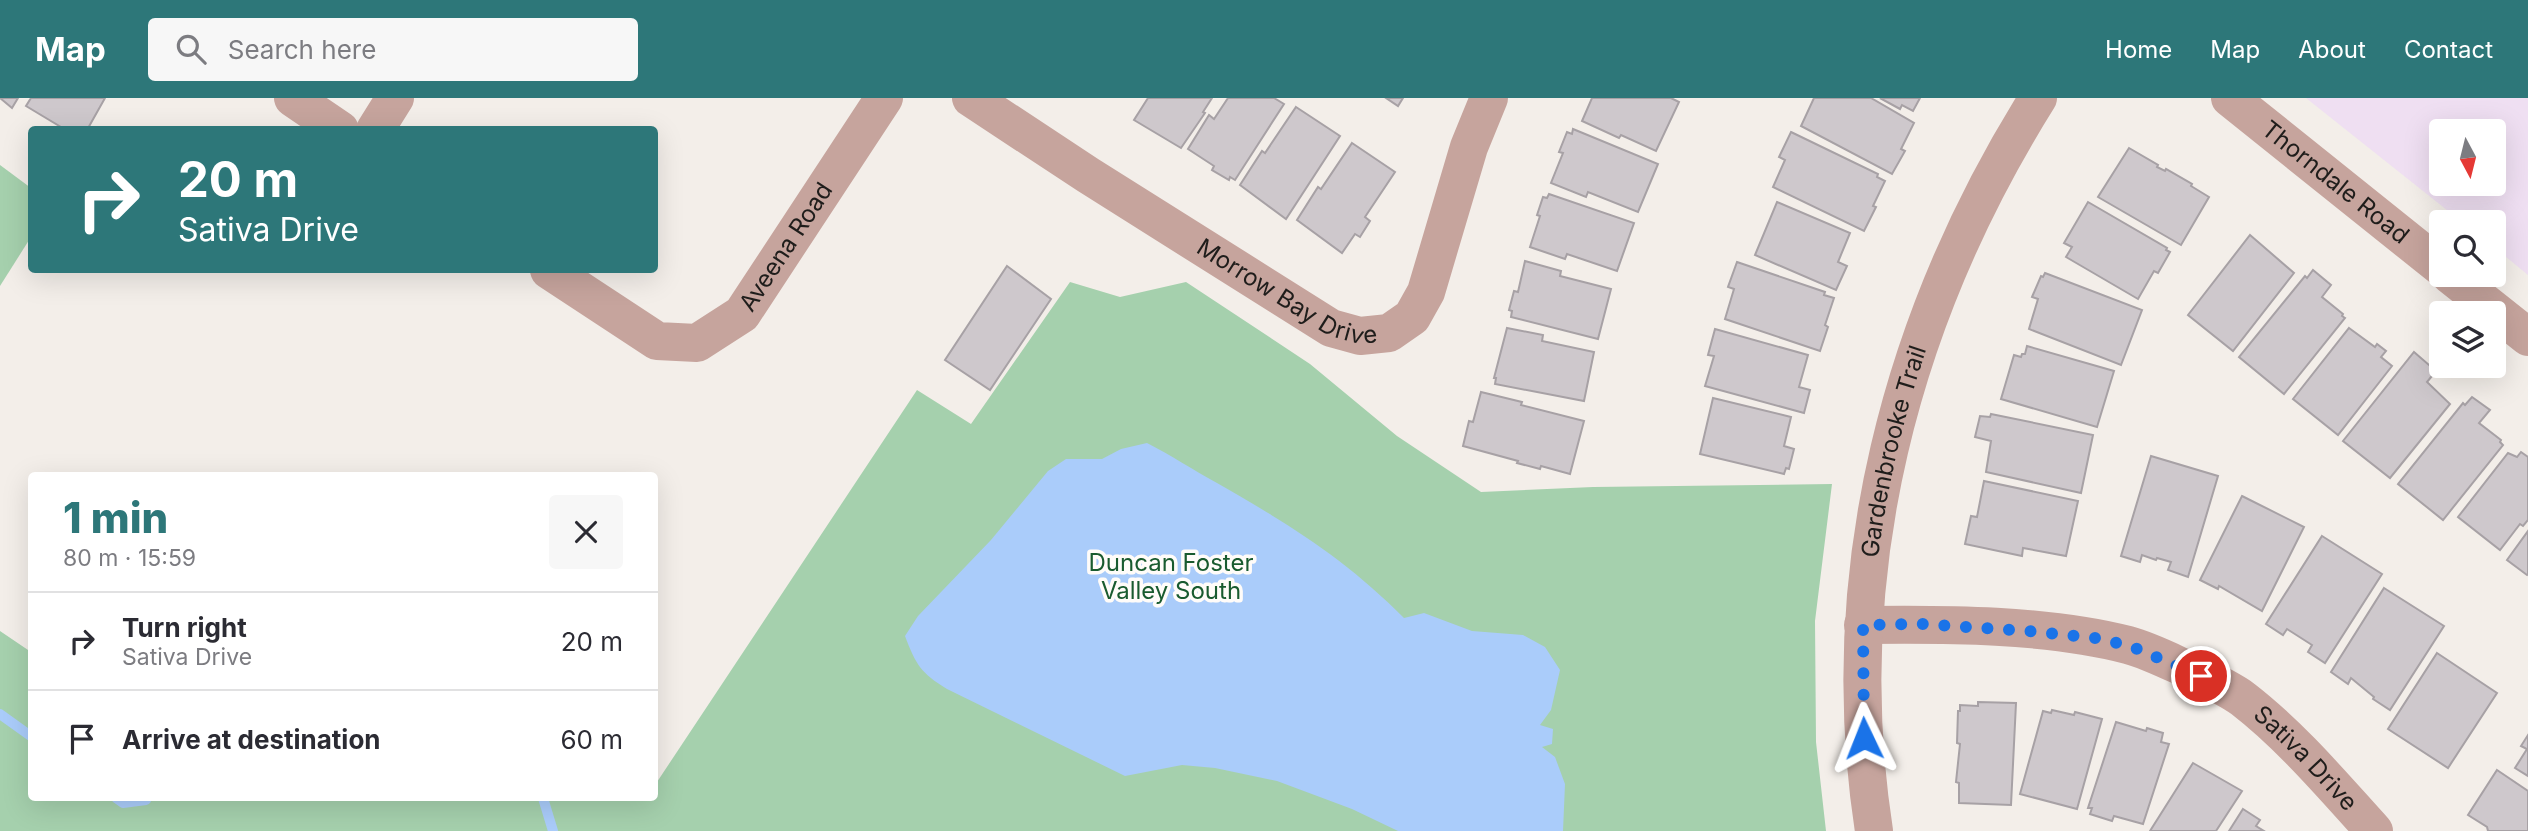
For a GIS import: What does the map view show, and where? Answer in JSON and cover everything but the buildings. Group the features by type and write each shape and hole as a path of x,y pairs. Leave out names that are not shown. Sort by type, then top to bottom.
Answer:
{"street":[{"path":"293,98 334,126"},
{"path":"378,126 395,98"},
{"name":"Aveena Road","path":"554,273 657,341 696,343 742,314 884,98"},
{"name":"Morrow Bay Drive","path":"971,98 1331,328 1360,336 1389,333 1412,317 1426,292 1469,146 1489,98"},
{"name":"Gardenbrooke Trail","path":"1874,831 1867,782 1864,730 1863,625 1875,521 1896,425 1937,292 2008,148 2038,98"},
{"name":"Thorndale Road","path":"2230,98 2429,258"},
{"path":"2465,287 2528,337"},
{"name":"Sativa Drive","path":"1863,625 1923,624 2068,635 2130,646 2161,657 2241,698 2269,721 2374,831"}],"shaded area":[{"path":"2306,98 2528,98 2528,275 2506,257 2506,210 2447,210 2429,196 2506,196 2506,119 2429,119 2429,196"}],"green space":[{"path":"0,165 28,186 28,242 0,286"},
{"name":"Duncan Foster Valley South","path":"1070,282 1120,297 1186,282 1310,364 1397,436 1481,492 1593,487 1832,484 1815,621 1816,742 1826,831 0,831 0,631 28,650 28,801 658,801 658,780 917,390 971,424"}],"water":[{"path":"1147,443 1315,543 1360,578 1404,618 1424,613 1472,631 1523,635 1545,647 1560,670 1551,710 1540,725 1553,729 1552,744 1542,747 1555,757 1565,784 1563,831 1398,831 1352,809 1277,781 1215,768 1182,765 1125,776 947,689 925,673 916,661 905,636 918,616 991,540 1048,471 1066,459 1102,459 1121,449"}],"waterway":[{"path":"0,714 28,734"},
{"path":"120,801 138,801"},
{"path":"544,801 553,831"}],"route":[{"path":"1864,738 1863,625 1923,624 2096,638 2161,657 2201,676"}]}
